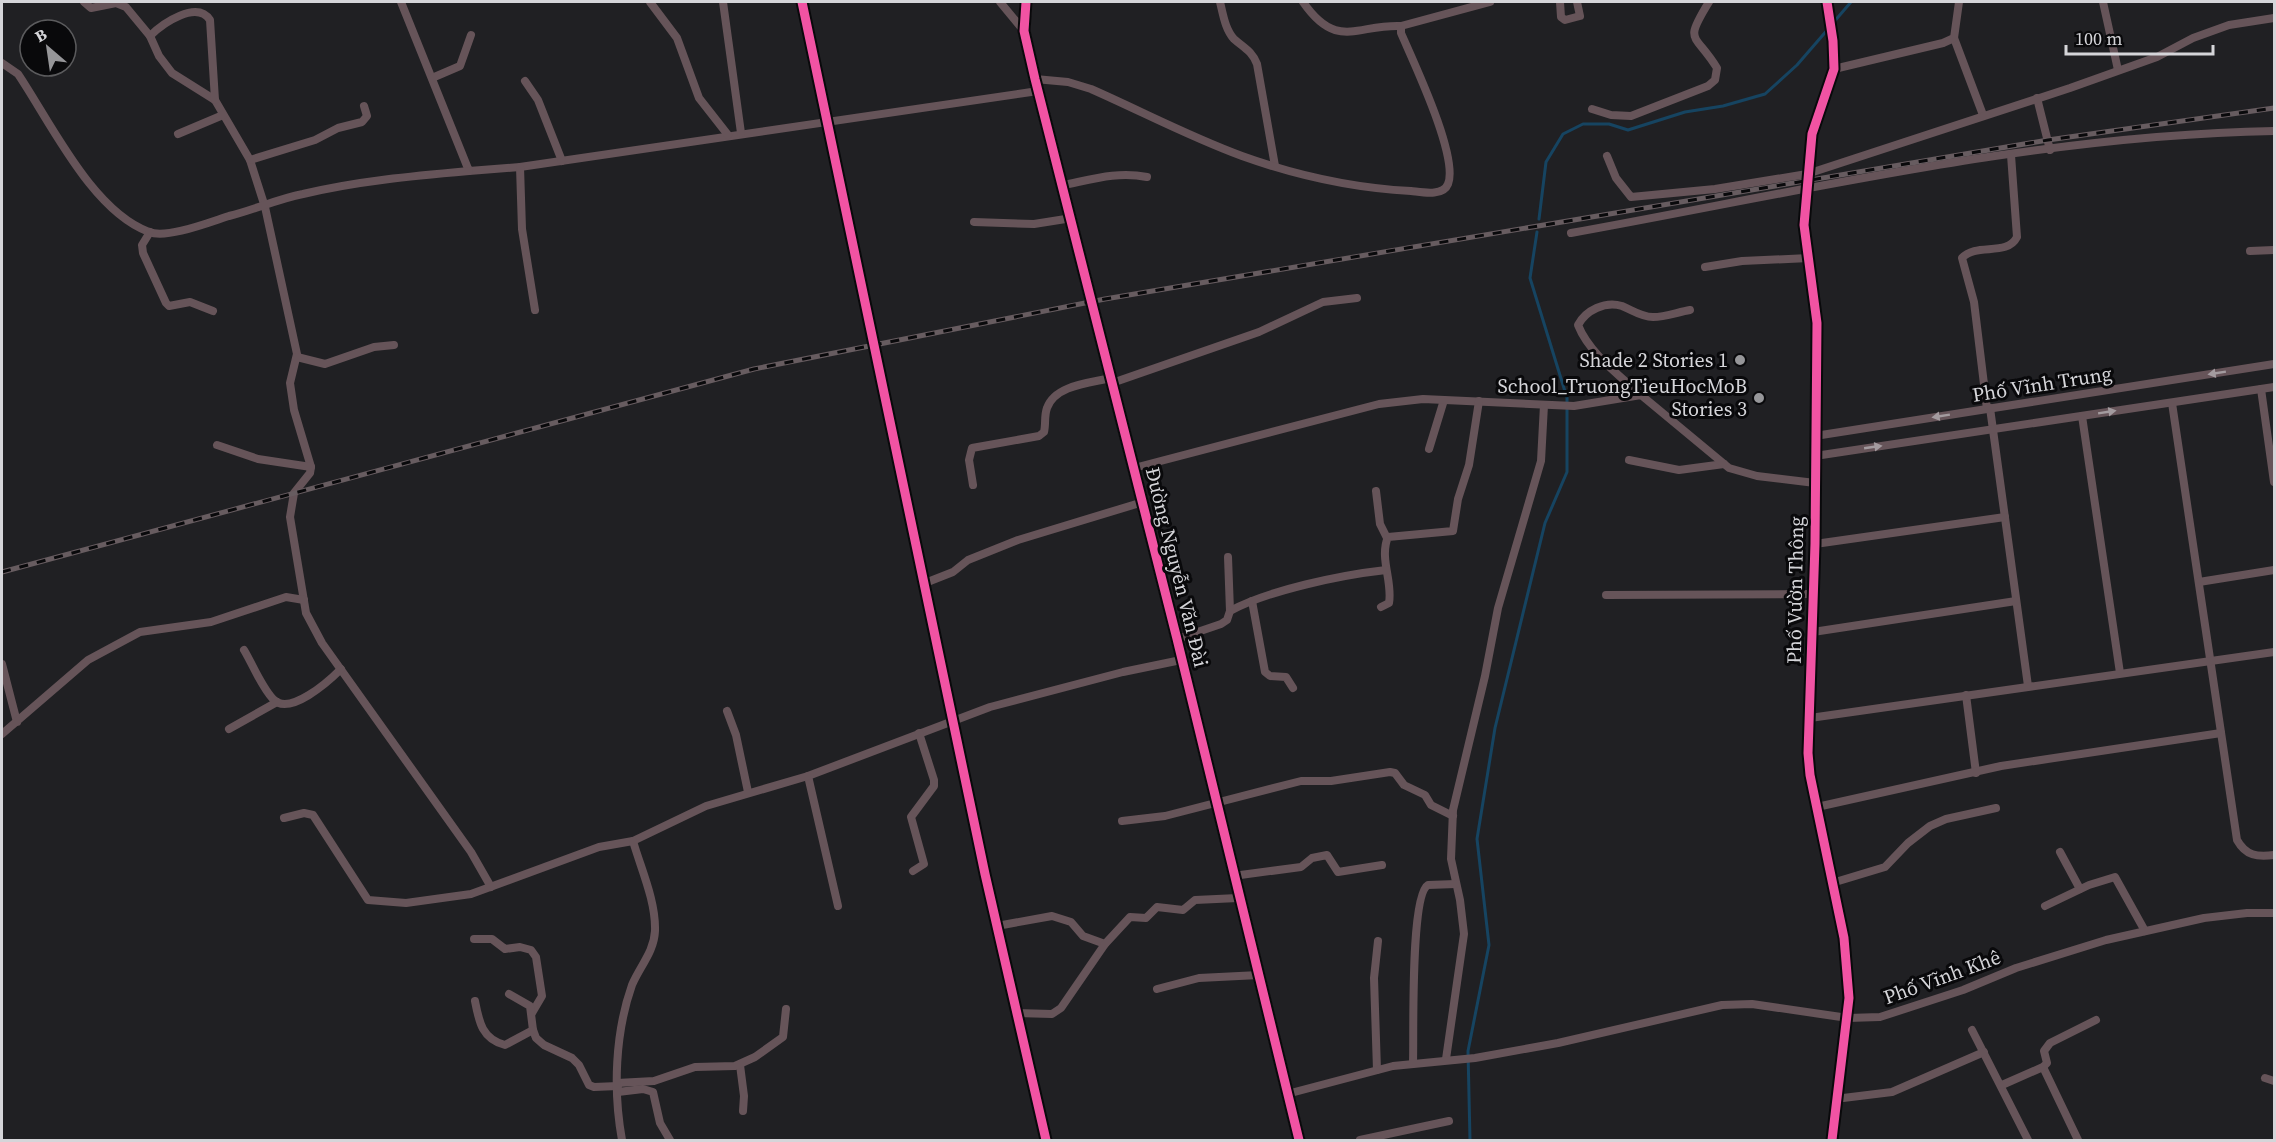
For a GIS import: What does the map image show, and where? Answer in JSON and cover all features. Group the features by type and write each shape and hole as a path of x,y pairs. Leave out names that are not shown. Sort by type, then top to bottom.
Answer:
{"street":[{"path":"84,2 91,8 116,3 126,7 150,36 159,56 172,73 215,100"},
{"path":"401,2 469,171"},
{"path":"650,2 677,38 699,98 728,135"},
{"path":"723,2 741,133"},
{"path":"802,2 997,926 1046,1140"},
{"path":"1000,2 1024,31"},
{"name":"Đường Nguyễn Văn Đài","path":"1026,2 1024,31 1177,639 1238,898 1299,1140"},
{"path":"1220,2 1232,37 1253,53 1257,64 1275,166"},
{"path":"1303,2 1310,12 1331,29 1356,34 1388,25 1401,26 1490,2"},
{"path":"1560,2 1561,17 1564,21 1580,16 1576,2"},
{"path":"1592,109 1611,115 1631,116 1700,92 1715,80 1717,68 1694,38 1693,28 1709,2"},
{"path":"1959,2 1954,38 1983,115"},
{"path":"2103,2 2118,70"},
{"name":"Phố Vườn Thông","path":"1827,5 1833,41 1834,69 1812,134 1804,225 1817,323 1814,594 1808,753 1844,938 1850,998 1835,1099 1832,1140"},
{"path":"150,36 178,10 192,7 205,11 210,20 215,100 250,160 265,207 297,357 290,383 294,410 311,467 310,473 294,493 291,507 304,600 312,626 471,852 491,887"},
{"path":"1607,156 1616,178 1631,197 1715,189 1807,174 2118,70 2229,25 2274,18"},
{"path":"2,63 18,74 92,189 131,223 150,232 173,232 265,207 282,199 336,187 469,171 520,168 826,122 1037,85 1068,82 1091,89 1241,156 1374,189 1433,193 1443,190 1448,184 1449,174 1441,126 1401,33 1401,26"},
{"path":"432,78 460,66 471,35"},
{"path":"1834,69 1943,43 1954,38"},
{"path":"525,81 538,100 562,161"},
{"path":"2037,98 2050,150"},
{"path":"250,160 315,140 338,128 362,122 367,116 364,106"},
{"path":"178,134 223,115"},
{"path":"1571,233 1763,195 1806,190 1858,178 2011,155 2195,133 2274,131"},
{"path":"2011,155 2016,208 2014,242 2007,246 1966,254 1962,258 1974,302 2028,686"},
{"path":"520,168 522,230 535,310"},
{"path":"1064,185 1115,174 1130,173 1147,177"},
{"path":"974,222 1034,224 1072,218"},
{"path":"150,232 142,245 142,253 166,303 169,306 190,302 213,311"},
{"path":"2250,251 2274,249"},
{"path":"1705,267 1742,261 1809,258"},
{"path":"973,485 969,460 972,448 1039,436 1044,432 1045,414 1053,397 1063,390 1112,380 1259,333 1323,302 1357,298"},
{"path":"1690,310 1653,317 1636,314 1620,306 1604,307 1589,310 1578,325 1582,336 1641,395 1729,468 1757,476 1815,483"},
{"path":"297,357 325,364 374,348 394,345"},
{"name":"Phố Vĩnh Trung","path":"1815,435 2274,364"},
{"name":"Phố Vĩnh Trung","path":"1815,456 2274,387"},
{"path":"2261,389 2274,483"},
{"path":"1134,468 1379,404 1444,400 1574,406 1641,395"},
{"path":"1429,450 1444,400"},
{"path":"1388,538 1393,535 1453,531 1458,499 1469,465 1479,401"},
{"path":"2172,403 2237,840 2243,850 2251,855 2274,855"},
{"path":"1287,1094 1377,1070 1446,1059 1464,934 1451,859 1453,816 1498,608 1541,461 1544,405"},
{"path":"2082,416 2120,673"},
{"path":"217,445 258,459 311,467"},
{"path":"1629,460 1679,470 1724,464"},
{"path":"1376,490 1380,524 1388,538 1386,570 1390,597 1389,603 1381,607"},
{"path":"925,583 953,572 968,560 1018,540 1143,502"},
{"path":"1815,544 2005,518"},
{"path":"1177,639 1227,620 1230,610 1228,557"},
{"path":"1230,610 1252,601 1347,576 1386,570"},
{"path":"2199,582 2274,570"},
{"path":"1606,595 1814,594"},
{"path":"2,734 88,660 140,632 211,622 236,616 278,599 304,600"},
{"path":"1813,632 2016,600"},
{"path":"1252,601 1265,672 1270,676 1286,677 1293,688"},
{"path":"244,650 277,702"},
{"path":"1810,718 2274,652"},
{"path":"284,818 304,813 314,815 368,900 406,903 471,894 599,847 633,841 706,806 808,776 1009,701 1181,660"},
{"path":"2,664 17,722"},
{"path":"229,729 277,702 288,704 304,698 341,669"},
{"path":"1966,695 1977,773"},
{"path":"727,711 736,735 748,792"},
{"path":"913,871 924,864 911,817 931,794 934,780 919,733"},
{"path":"1817,807 2001,766 2222,733"},
{"path":"1122,821 1166,816 1301,781 1331,781 1390,772 1395,773 1404,785 1425,795 1431,805 1453,816"},
{"path":"808,776 838,906"},
{"path":"1832,883 1885,867 1908,843 1930,826 1946,819 1996,808"},
{"path":"622,1140 618,1087 625,1008 633,983 651,951 655,930 653,912 633,841"},
{"path":"2060,852 2080,889"},
{"path":"1233,876 1301,867 1321,854 1327,855 1338,872 1382,865"},
{"path":"2045,906 2080,889 2115,877 2145,931"},
{"path":"1413,1063 1415,943 1421,894 1428,885 1456,884"},
{"path":"1016,1013 1052,1014 1061,1008 1105,944 1126,920 1134,917 1146,918 1155,907 1183,910 1195,900 1238,898"},
{"name":"Phố Vĩnh Khê","path":"1446,1059 1475,1058 1558,1043 1722,1005 1752,1004 1848,1018 1880,1017 1963,990 2016,968 2074,948 2204,918 2247,913 2274,914"},
{"path":"997,926 1052,916 1071,922 1083,936 1105,944"},
{"path":"474,939 492,939 505,949 520,947 531,950 536,957 542,996 532,1013"},
{"path":"1377,1070 1374,978 1378,941"},
{"path":"1156,989 1198,978 1259,975"},
{"path":"509,994 530,1006 536,1038 544,1045 572,1058 579,1065 589,1085 643,1089 653,1092 660,1123 670,1140"},
{"path":"475,1001 479,1022 484,1033 495,1042 505,1045 516,1042 533,1030"},
{"path":"618,1087 654,1081 695,1067 740,1065 783,1037 786,1009"},
{"path":"2002,1085 2043,1067 2047,1063 2044,1051 2050,1043 2096,1020"},
{"path":"1972,1030 2028,1140"},
{"path":"1835,1099 1892,1092 1984,1052"},
{"path":"740,1065 744,1096 742,1111"},
{"path":"2043,1067 2078,1140"},
{"path":"1360,1140 1449,1121"}],"waterway":[{"path":"1833,23 1851,2"},
{"path":"1539,219 1546,162 1563,134 1583,124 1609,124 1628,130 1685,112 1723,106 1765,94 1797,65 1829,28"},
{"path":"1470,1140 1468,1051 1489,945 1477,839 1495,728 1545,523 1567,472 1567,398 1530,278 1537,232"}],"railway":[{"path":"2,572 754,369 1105,299 2048,140 2274,108"}],"cycle path":[{"path":"802,2 985,874 1046,1140"},
{"path":"1026,2 1024,31 1035,79 1177,639 1299,1140"},
{"path":"1827,2 1833,41 1834,69 1812,134 1804,225 1817,323 1815,544 1808,753 1810,775 1844,938 1849,998 1832,1140"}],"place":[{"name":"Shade 2 Stories 1","path":"1740,360"},
{"name":"School_TruongTieuHocMoB Stories 3","path":"1759,398"}]}
